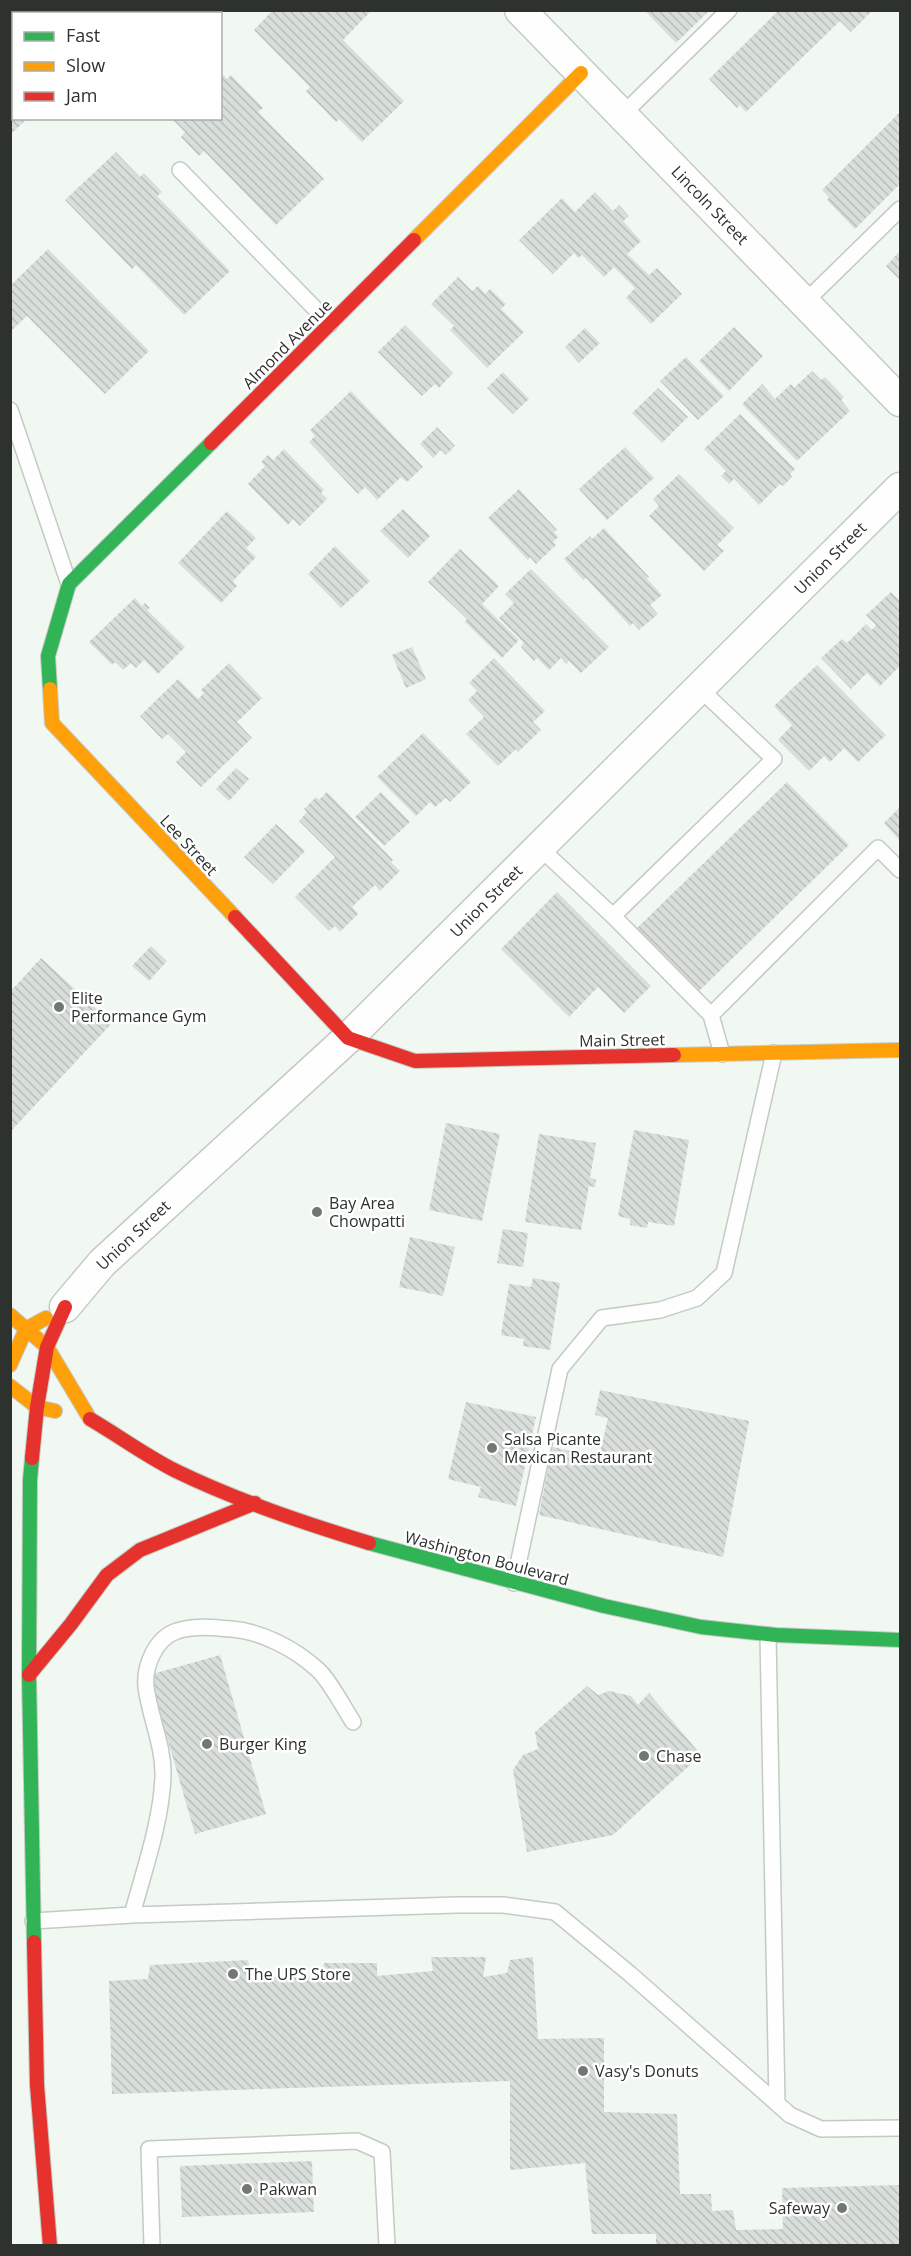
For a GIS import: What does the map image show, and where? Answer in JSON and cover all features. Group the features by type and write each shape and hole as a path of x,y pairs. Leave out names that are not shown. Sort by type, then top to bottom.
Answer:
{"main road":[{"name":"Almond Avenue","path":"48,656 69,584 581,73"},
{"name":"Lee Street","path":"48,656 52,723 348,1038"},
{"name":"Main Street","path":"348,1038 415,1061 900,1050"},
{"path":"10,1365 24,1331 65,1307"},
{"path":"24,1331 65,1307"},
{"path":"24,1331 37,1407 30,1480 29,1675 37,2085 50,2246"},
{"path":"24,1331 90,1419"},
{"path":"10,1386 37,1407 90,1419"},
{"name":"Washington Boulevard","path":"90,1419 174,1470 306,1523 363,1541 614,1608 700,1626 768,1635 900,1640"},
{"path":"29,1675 107,1575 140,1550 255,1503"}],"street":[{"name":"Lincoln Street","path":"520,10 900,401"},
{"name":"Union Street","path":"65,1307 102,1263 348,1038 900,488"}],"lane":[{"path":"622,115 729,10"},
{"path":"180,170 330,324"},
{"path":"805,302 900,209"},
{"path":"10,410 69,584"},
{"path":"613,916 774,759 699,688"},
{"path":"540,848 613,916 711,1015 722,1054"},
{"path":"711,1015 878,848 900,870"},
{"path":"514,1582 560,1369 602,1318 660,1310 697,1298 724,1273 774,1053"},
{"path":"132,1915 158,1814 162,1785 164,1760 146,1686 149,1661 158,1645 176,1631 208,1628 248,1630 276,1641 318,1670 353,1722"},
{"path":"768,1635 777,2103"},
{"path":"33,1922 132,1915 457,1905 503,1905 555,1912 630,1974 790,2115 821,2129 900,2128"},
{"path":"152,2246 149,2149 357,2141 382,2152 387,2246"}],"building":[{"path":"67,10 117,10 118,12 68,12"},
{"path":"273,10 372,10 343,40 404,101 362,142 339,119 336,122 306,91 310,87 254,30"},
{"path":"644,10 710,10 676,43"},
{"path":"779,10 873,10 851,32 840,21 746,112 740,105 737,108 709,79"},
{"path":"12,64 12,120 26,120 10,135 10,65"},
{"path":"222,74 227,79 231,75 263,108 258,112 324,179 276,225 204,151 199,156 181,137 185,132 173,120 222,120"},
{"path":"900,112 900,184 855,229 827,200 829,197 822,190"},
{"path":"116,152 140,177 144,173 162,192 157,196 230,271 184,315 136,265 132,269 65,200"},
{"path":"595,192 613,211 619,205 629,216 623,221 641,241 627,254 649,275 657,268 682,294 651,324 626,298 635,288 614,267 604,277 582,255 578,258 574,253 553,274 519,240 562,198 575,212"},
{"path":"48,249 149,351 105,394 27,316 10,332 10,286"},
{"path":"900,251 900,280 886,266"},
{"path":"458,277 472,291 478,286 485,294 490,289 506,304 501,309 524,332 487,368 450,330 454,326 431,304"},
{"path":"405,325 453,373 439,388 435,384 422,396 378,352"},
{"path":"734,327 763,356 729,391 699,361"},
{"path":"585,328 600,343 579,363 565,347"},
{"path":"686,357 724,396 698,420 660,381"},
{"path":"812,371 821,380 825,377 844,397 841,400 850,411 797,461 742,404 762,384 775,399 791,384 794,388"},
{"path":"503,372 529,399 513,414 487,388"},
{"path":"658,388 688,417 662,443 632,413"},
{"path":"351,391 423,467 407,482 401,477 377,500 365,487 358,494 309,442 315,436 310,430"},
{"path":"740,414 795,469 790,474 792,477 783,486 780,484 759,505 734,479 729,484 721,476 726,471 704,449"},
{"path":"437,427 455,446 446,455 441,450 433,458 420,444"},
{"path":"625,447 654,478 607,520 579,489"},
{"path":"284,449 324,490 321,493 327,499 300,526 293,519 288,525 248,484 265,466 261,462 268,455 273,460"},
{"path":"679,474 734,528 717,545 724,551 704,571 649,516 659,506 653,499"},
{"path":"519,489 557,530 554,532 558,537 553,542 556,545 536,564 530,557 528,560 488,518"},
{"path":"403,509 430,536 408,558 380,531"},
{"path":"227,511 256,538 246,548 256,557 233,581 237,586 221,603 178,563"},
{"path":"604,528 649,577 647,579 662,595 650,605 658,614 639,630 633,623 630,626 586,578 583,580 564,559 590,536 592,539"},
{"path":"335,546 370,581 341,608 308,574"},
{"path":"460,549 499,586 482,604 519,640 502,658 465,622 467,619 428,582"},
{"path":"531,569 609,647 581,673 569,661 566,664 561,658 549,670 537,658 534,661 521,647 524,643 499,618 514,603 505,594"},
{"path":"891,592 900,601 900,666 880,686 867,673 851,689 821,658 842,639 847,643 866,624 872,630 876,625 866,615"},
{"path":"135,598 142,606 145,603 150,608 147,610 185,647 158,674 144,660 136,668 131,663 123,670 115,662 112,665 89,642"},
{"path":"412,647 426,679 406,688 392,655"},
{"path":"494,658 545,711 533,722 541,730 518,752 516,749 498,766 466,734 484,717 468,700 477,691 469,683"},
{"path":"229,663 262,698 237,722 252,738 201,787 176,762 186,752 168,734 162,739 140,716 178,679 198,699 204,693 201,690"},
{"path":"817,665 886,735 858,762 844,748 830,762 824,756 809,771 778,740 792,725 774,706"},
{"path":"423,733 471,782 450,802 446,798 435,807 430,802 416,816 377,777"},
{"path":"236,768 249,779 229,801 216,789"},
{"path":"787,782 849,845 696,994 634,931"},
{"path":"327,792 393,860 391,862 400,871 380,891 375,885 352,907 358,914 340,932 335,926 329,931 295,897 335,857 299,821 307,812 304,809 316,797 319,800"},
{"path":"381,792 410,822 384,846 355,817"},
{"path":"900,807 900,841 884,823"},
{"path":"276,824 305,851 273,884 244,857"},
{"path":"557,892 651,986 624,1013 598,987 569,1017 501,949"},
{"path":"151,946 167,961 149,981 132,966"},
{"path":"41,958 112,1023 10,1132 10,992"},
{"path":"446,1123 500,1134 482,1221 429,1210"},
{"path":"634,1130 689,1140 674,1226 648,1222 647,1228 630,1225 630,1219 618,1216"},
{"path":"539,1134 596,1143 590,1178 596,1180 595,1187 589,1186 581,1230 525,1222"},
{"path":"503,1229 528,1233 523,1267 497,1263"},
{"path":"410,1237 455,1247 443,1296 399,1287"},
{"path":"533,1278 560,1283 550,1350 523,1346 524,1339 501,1335 509,1284 531,1287"},
{"path":"600,1390 749,1421 723,1557 539,1515 552,1447 599,1457 608,1418 595,1415"},
{"name":"Salsa Picante Mexican Restaurant","path":"466,1402 536,1417 516,1506 478,1497 481,1487 448,1479"},
{"name":"Burger King","path":"220,1655 266,1814 195,1834 149,1675"},
{"path":"587,1686 598,1695 609,1691 631,1696 638,1705 649,1693 701,1755 613,1835 527,1852 513,1770 523,1755 538,1749 535,1732"},
{"path":"431,1957 486,1957 483,1977 507,1973 510,1960 533,1957 538,2039 604,2038 604,2112 677,2114 680,2194 711,2194 712,2211 733,2210 736,2230 783,2229 782,2188 900,2185 900,2246 656,2246 656,2234 592,2234 585,2163 510,2170 510,2081 112,2094 109,1981 148,1979 150,1965 248,1960 252,1978 321,1976 324,1963 377,1963 377,1976 433,1971"},
{"name":"Pakwan","path":"312,2161 314,2212 182,2217 180,2166"}],"traffic: fast":[{"path":"50,689 48,656 69,584 211,443"},
{"path":"32,1458 29,1675 34,1942"},
{"path":"369,1543 604,1606 701,1627 776,1635 900,1640"}],"traffic: slow":[{"path":"414,240 581,73"},
{"path":"50,689 52,723 235,917"},
{"path":"674,1055 900,1050"},
{"path":"10,1315 47,1347 90,1419"},
{"path":"10,1365 26,1329 46,1318"},
{"path":"10,1386 37,1407 55,1411"}],"traffic: jam":[{"path":"211,443 414,240"},
{"path":"235,917 348,1038 415,1061 674,1055"},
{"path":"32,1458 37,1407 47,1347 65,1307"},
{"path":"90,1419 154,1459 199,1482 271,1511 369,1543"},
{"path":"29,1675 107,1575 140,1550 255,1503"},
{"path":"34,1942 37,2085 50,2246"}],"place":[{"name":"Elite Performance Gym","path":"59,1007"},
{"name":"Bay Area Chowpatti","path":"317,1212"},
{"name":"Salsa Picante Mexican Restaurant","path":"492,1448"},
{"name":"Burger King","path":"207,1744"},
{"name":"Chase","path":"644,1756"},
{"name":"The UPS Store","path":"233,1974"},
{"name":"Vasy's Donuts","path":"583,2071"},
{"name":"Pakwan","path":"247,2189"},
{"name":"Safeway","path":"842,2208"}]}
